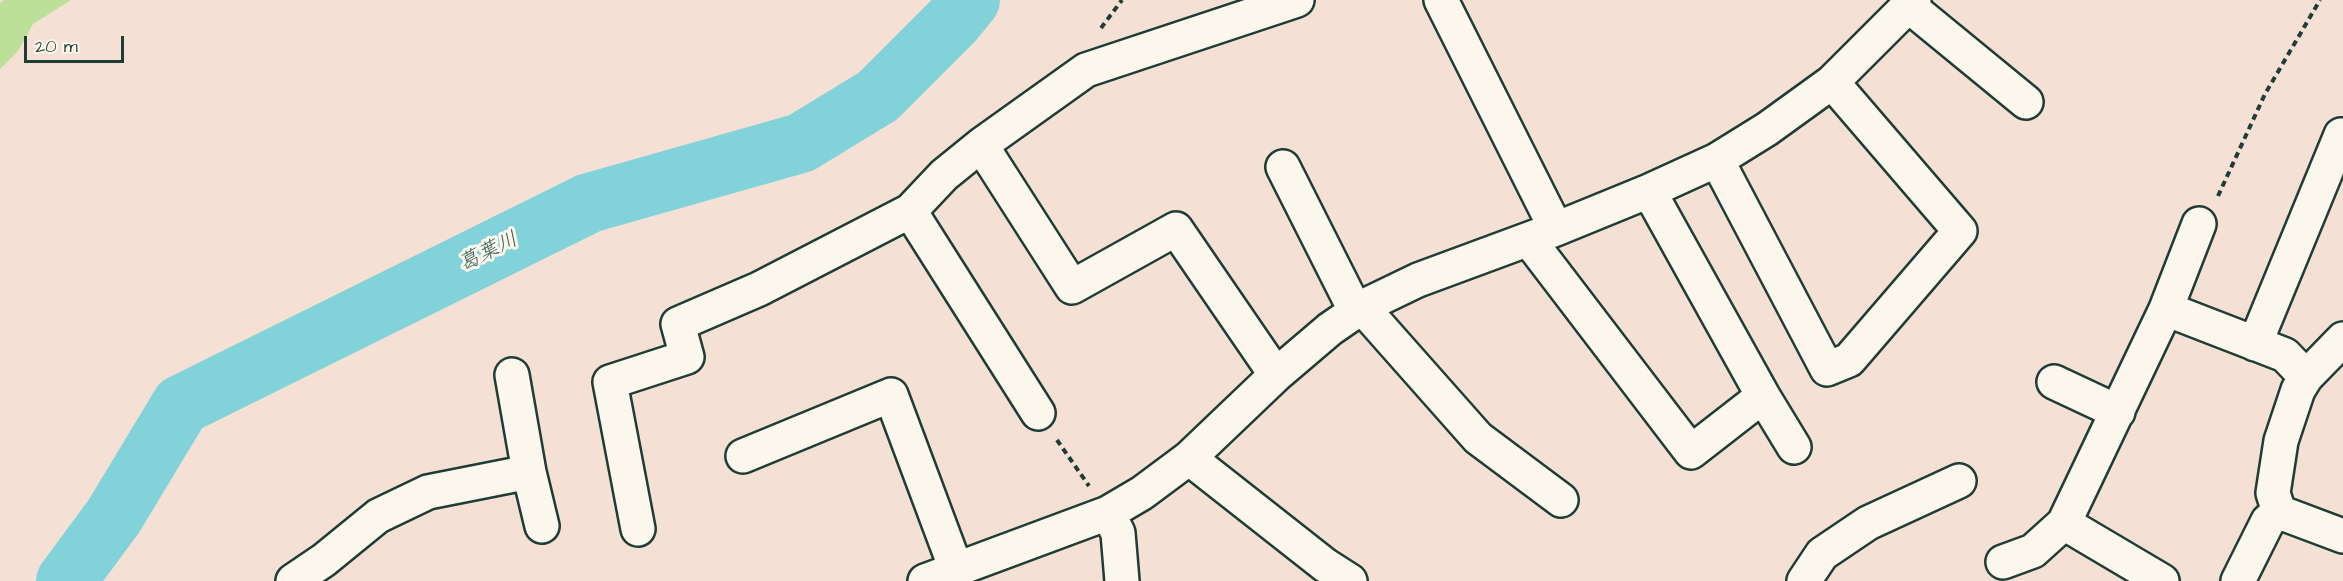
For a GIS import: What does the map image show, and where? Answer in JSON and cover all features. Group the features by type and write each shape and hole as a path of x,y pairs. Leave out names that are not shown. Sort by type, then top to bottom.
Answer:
{"street":[{"path":"638,529 610,382 687,357 678,324 759,289 910,211 944,175 981,145 1086,70 1297,0"},
{"path":"1442,0 1542,234 1691,452 1763,396"},
{"path":"925,581 1108,513 1142,494 1189,458 1276,375 1330,329 1359,310 1418,280 1542,234 1649,191 1717,160 1767,129 1832,82 1912,3 2026,102"},
{"path":"1717,160 1827,369 1848,360 1960,231 1832,82"},
{"path":"2255,344 2342,135"},
{"path":"981,145 1072,287 1176,229 1276,375"},
{"path":"1283,167 1359,310 1478,438 1561,500"},
{"path":"1649,191 1763,396 1794,447"},
{"path":"910,211 1038,413"},
{"path":"2002,562 2033,551 2071,510 2166,309 2199,224"},
{"path":"2166,309 2285,355 2306,376"},
{"path":"2343,339 2306,376 2298,390 2281,441 2272,493 2279,512 2343,536"},
{"path":"512,375 529,472 542,526"},
{"path":"2054,382 2118,412"},
{"path":"743,456 891,395 956,570"},
{"path":"1189,458 1325,566 1350,581"},
{"path":"293,581 328,571 378,516 423,480 529,472"},
{"path":"1804,581 1822,554 1868,523 1959,481"},
{"path":"2071,510 2162,581"},
{"path":"2238,581 2268,521 2279,512"},
{"path":"1108,513 1118,533 1122,581"}],"path":[{"path":"2199,224 2207,221 2265,94 2320,0"},
{"path":"1038,413 1108,513"}],"green space":[{"path":"4,0 71,0 33,24 18,51 0,69 0,3"}],"waterway":[{"name":"葛葉川","path":"66,581 114,516 181,405 589,203 801,143 878,96 953,21 970,0"}]}
